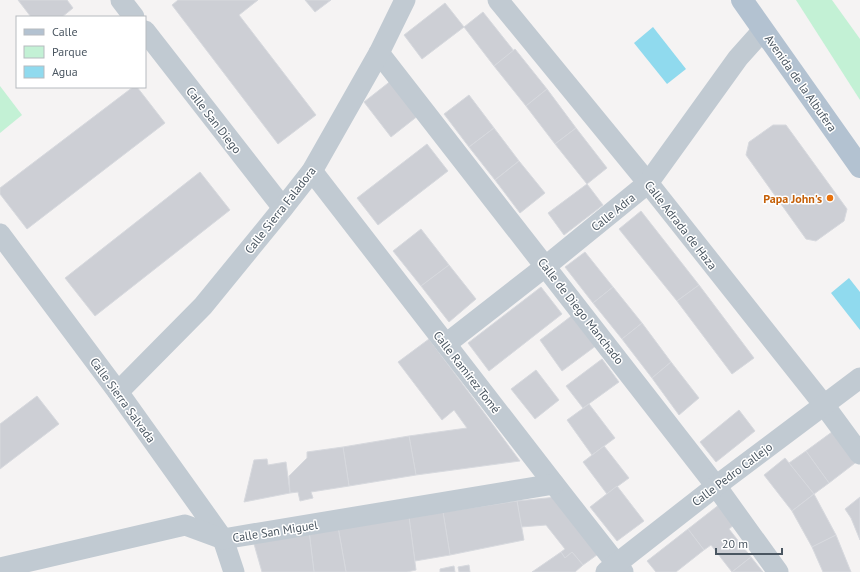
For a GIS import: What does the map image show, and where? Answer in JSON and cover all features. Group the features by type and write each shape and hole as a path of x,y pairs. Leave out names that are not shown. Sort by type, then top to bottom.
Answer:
{"main road":[{"name":"Avenida de la Albufera","path":"744,1 860,167"}],"street":[{"path":"121,0 133,16"},
{"name":"Calle Sierra Faladora","path":"118,392 203,306 312,171 379,53 405,0"},
{"name":"Calle Adrada de Haza","path":"498,0 648,183 824,405 860,454"},
{"name":"Calle Adra","path":"446,344 546,266 648,183 738,58 763,30"},
{"name":"Calle San Diego","path":"146,32 283,208"},
{"name":"Calle de Diego Manchado","path":"379,53 716,486 778,572"},
{"name":"Calle Ramírez Tomé","path":"312,171 554,484 615,569"},
{"name":"Calle Sierra Salvada","path":"0,234 118,392 223,540 234,572"},
{"name":"Calle Pedro Callejo","path":"615,569 716,486 860,378"},
{"name":"Calle San Miguel","path":"0,568 185,525 223,540 554,484"}],"green space":[{"path":"796,0 832,0 860,39 860,100"},
{"path":"0,86 22,115 0,133"}],"water":[{"path":"653,27 686,69 667,84 634,43"},
{"path":"849,278 860,292 860,330 831,293"}],"building":[{"path":"18,0 67,0 73,8 63,16 30,16"},
{"path":"178,0 258,0 239,15 316,115 278,144 172,5"},
{"path":"305,0 331,0 315,12"},
{"path":"445,3 464,27 422,59 404,35"},
{"path":"483,12 514,51 494,66 464,27"},
{"path":"515,49 547,89 526,106 494,66"},
{"path":"392,80 419,115 391,137 364,102"},
{"path":"132,88 138,88 165,123 27,229 0,194 0,188"},
{"path":"547,89 576,128 555,144 526,106"},
{"path":"469,95 494,128 469,147 444,114"},
{"path":"773,125 786,125 847,209 844,221 816,241 806,239 746,155 749,142"},
{"path":"494,128 519,161 495,180 469,147"},
{"path":"576,128 607,168 587,184 555,144"},
{"path":"427,144 448,171 378,225 357,198"},
{"path":"519,161 545,193 520,213 495,180"},
{"path":"200,172 230,210 95,316 65,278"},
{"path":"587,184 603,205 564,235 548,213"},
{"path":"641,211 699,285 677,301 619,229"},
{"path":"421,229 449,265 421,286 393,251"},
{"path":"585,252 613,287 593,303 565,267"},
{"path":"449,265 476,299 449,322 421,286"},
{"path":"699,285 754,358 732,374 677,301"},
{"path":"541,287 562,314 489,371 468,343"},
{"path":"613,287 642,323 622,339 593,303"},
{"path":"574,314 597,345 562,371 540,340"},
{"path":"642,323 671,362 652,378 622,339"},
{"path":"429,339 520,461 416,475 409,436 467,428 454,410 442,420 398,362"},
{"path":"602,359 619,382 583,408 566,386"},
{"path":"671,362 699,398 679,415 652,378"},
{"path":"536,370 559,400 535,419 511,389"},
{"path":"37,396 59,424 0,469 0,424"},
{"path":"589,404 615,438 592,455 567,420"},
{"path":"739,410 755,431 716,462 700,442"},
{"path":"836,429 859,460 829,483 806,451"},
{"path":"409,436 416,475 349,486 343,447"},
{"path":"604,446 629,478 607,494 583,462"},
{"path":"343,447 349,486 311,492 313,498 300,501 298,492 290,493 289,476 307,458 307,452"},
{"path":"806,451 829,483 814,494 789,463"},
{"path":"785,458 814,494 792,511 764,475"},
{"path":"267,459 268,465 286,462 290,493 244,502 254,460"},
{"path":"617,486 644,521 617,541 590,507"},
{"path":"814,494 836,535 812,547 792,511"},
{"path":"557,497 601,552 583,565 572,552 565,558 561,552 565,549 546,525 521,527 517,501"},
{"path":"860,497 860,540 851,518 845,509"},
{"path":"517,501 524,540 450,555 443,512"},
{"path":"720,504 735,524 729,529 751,557 732,572 711,545 704,550 688,529"},
{"path":"443,512 450,555 415,561 409,517"},
{"path":"409,517 416,570 407,572 346,572 338,527"},
{"path":"338,527 346,572 314,572 309,531"},
{"path":"688,529 704,550 676,572 656,572 647,561"},
{"path":"309,531 314,572 262,572 254,544"},
{"path":"836,535 851,572 823,572 812,547"},
{"path":"561,552 565,558 572,552 583,565 575,572 532,572"},
{"path":"751,557 763,572 732,572"},
{"path":"469,565 470,572 459,572 458,567"},
{"path":"454,566 455,572 440,572 440,569"}],"place":[{"name":"Papa John's","path":"830,198"}]}
